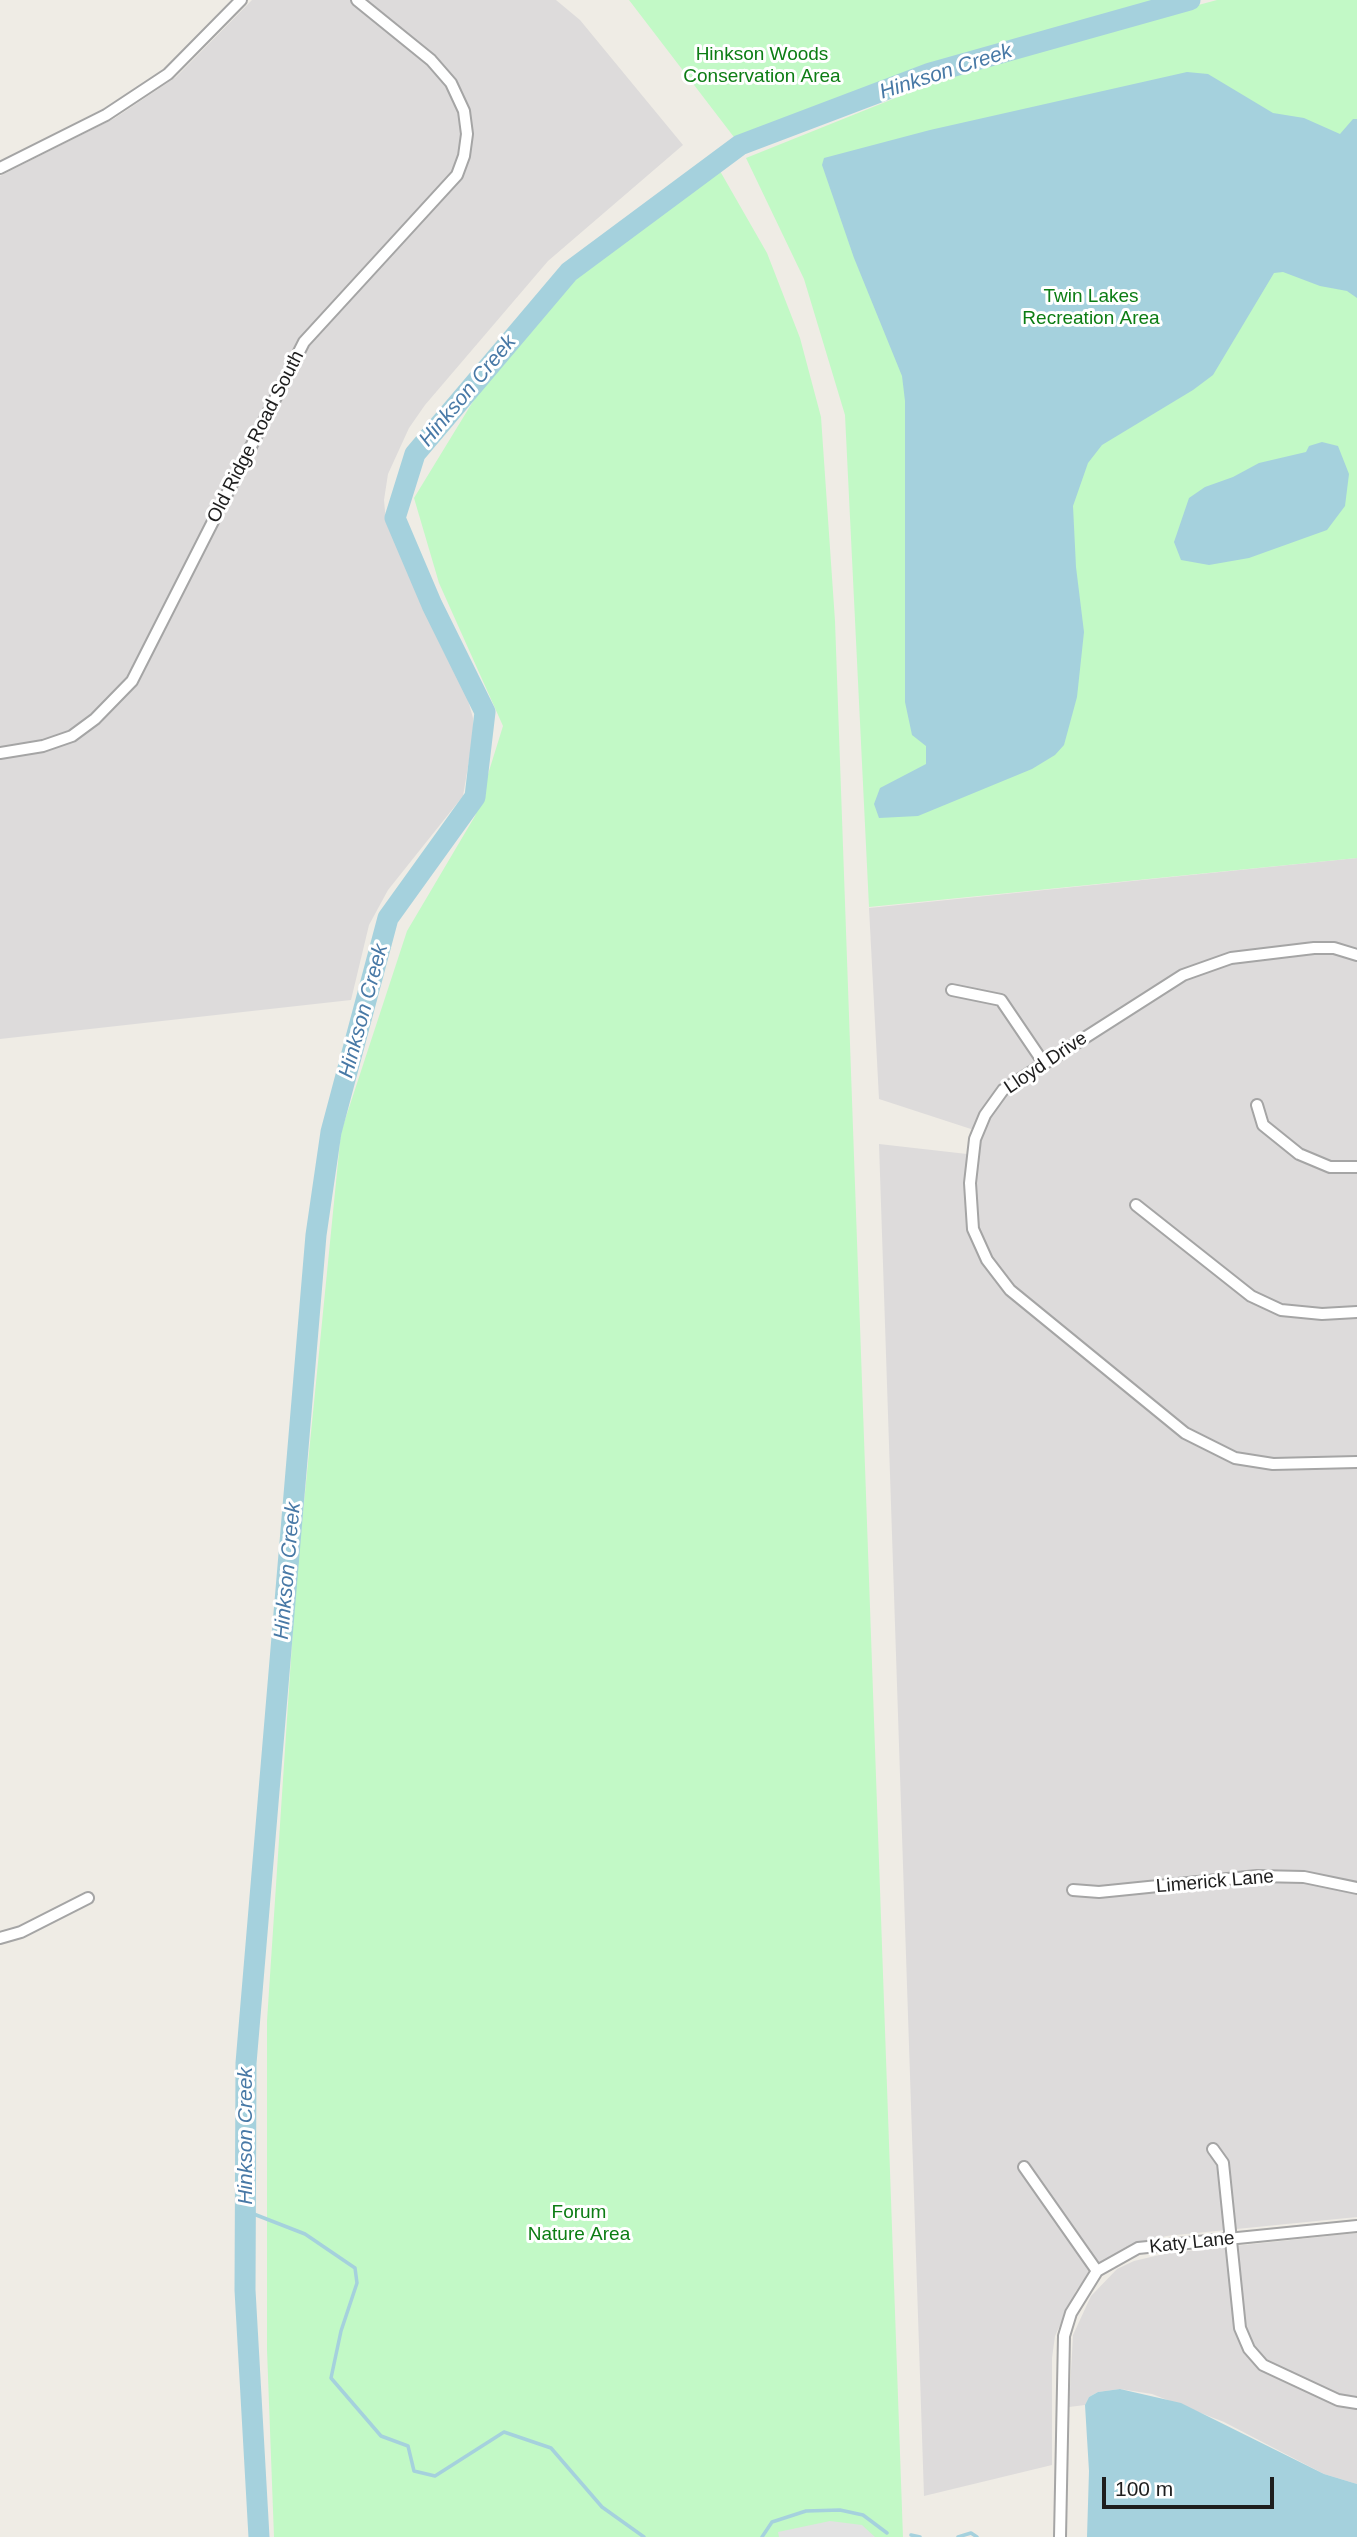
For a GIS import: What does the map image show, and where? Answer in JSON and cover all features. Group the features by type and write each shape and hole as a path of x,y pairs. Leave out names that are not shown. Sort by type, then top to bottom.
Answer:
{"street":[{"path":"0,168 106,115 167,74 241,0"},
{"name":"Old Ridge Road South","path":"0,753 43,746 72,736 95,719 132,681 304,342 457,175 464,156 467,134 464,111 451,83 432,61 358,0"},
{"name":"Lloyd Drive","path":"1357,955 1334,948 1314,948 1231,958 1205,965 1184,975 1043,1062 1003,1090 985,1115 975,1139 970,1183 974,1229 987,1260 1010,1290 1185,1433 1235,1458 1273,1464 1357,1462"},
{"path":"952,990 1001,1000 1043,1062"},
{"path":"1257,1105 1263,1125 1298,1154 1330,1167 1357,1167"},
{"path":"1136,1205 1251,1296 1281,1310 1322,1314 1357,1312"},
{"name":"Limerick Lane","path":"1073,1890 1099,1892 1257,1876 1304,1877 1357,1888"},
{"path":"0,1938 20,1932 88,1898"},
{"path":"1213,2149 1223,2163 1240,2328 1249,2349 1263,2365 1338,2400 1357,2403"},
{"path":"1024,2168 1097,2271"},
{"name":"Katy Lane","path":"1060,2537 1064,2336 1071,2313 1097,2271 1138,2248 1357,2226"}],"shaded area":[{"path":"252,0 556,0 580,20 683,145 548,261 425,405 409,428 388,474 384,500 386,522 466,693 473,718 473,737 463,796 388,890 369,925 351,1000 0,1039 0,176 115,118 176,77"},
{"path":"1357,858 1357,2217 1166,2236 1110,2256 1089,2274 1076,2291 1055,2336 1052,2358 1052,2465 924,2496 879,1144 967,1154 974,1130 879,1099 869,908"},
{"path":"1357,2233 1357,2484 1324,2474 1224,2422 1152,2394 1120,2389 1098,2392 1089,2397 1085,2405 1069,2407 1073,2335 1091,2296 1117,2269 1134,2261 1168,2253"},
{"path":"830,2521 862,2525 875,2537 779,2537 778,2532"}],"green space":[{"name":"Hinkson Woods Conservation Area","path":"629,0 1190,0 930,73 740,145"},
{"name":"Twin Lakes Recreation Area","path":"1217,0 1357,0 1357,858 869,907 845,415 804,279 746,158 985,62"},
{"name":"Forum Nature Area","path":"720,171 767,253 800,338 821,417 835,621 903,2537 274,2537 267,2350 267,2021 296,1583 341,1132 407,931 475,816 503,726 439,583 414,498 483,385 584,262"}],"water":[{"path":"1187,72 1208,74 1273,113 1304,118 1340,134 1353,119 1357,119 1357,298 1347,291 1320,286 1283,272 1274,273 1213,375 1102,445 1088,463 1073,506 1076,567 1084,632 1077,697 1064,745 1055,755 1032,769 918,816 879,818 874,804 880,788 926,764 926,746 912,735 905,702 905,401 902,376 854,258 822,165 824,158 930,130"},
{"path":"1322,442 1338,446 1349,474 1345,506 1327,530 1249,558 1209,565 1181,560 1174,542 1189,498 1205,487 1233,477 1259,463 1306,452 1309,446"},
{"path":"1120,2389 1181,2403 1324,2474 1357,2484 1357,2537 1087,2537 1089,2471 1085,2405 1089,2397 1098,2392"}],"waterway":[{"name":"Hinkson Creek","path":"259,2537 245,2290 246,2063 316,1235 331,1132 388,918 475,797 485,712 432,605 395,518 415,454 569,272 740,145 930,73 1190,0"},
{"path":"246,2211 305,2234 355,2268 357,2283 341,2331 331,2378 381,2436 408,2446 414,2471 435,2476 504,2432 551,2448 602,2507 644,2537"},
{"path":"762,2537 772,2522 806,2511 840,2510 863,2515 887,2533"},
{"path":"958,2537 971,2533 977,2537"},
{"path":"911,2535 920,2537"}]}
